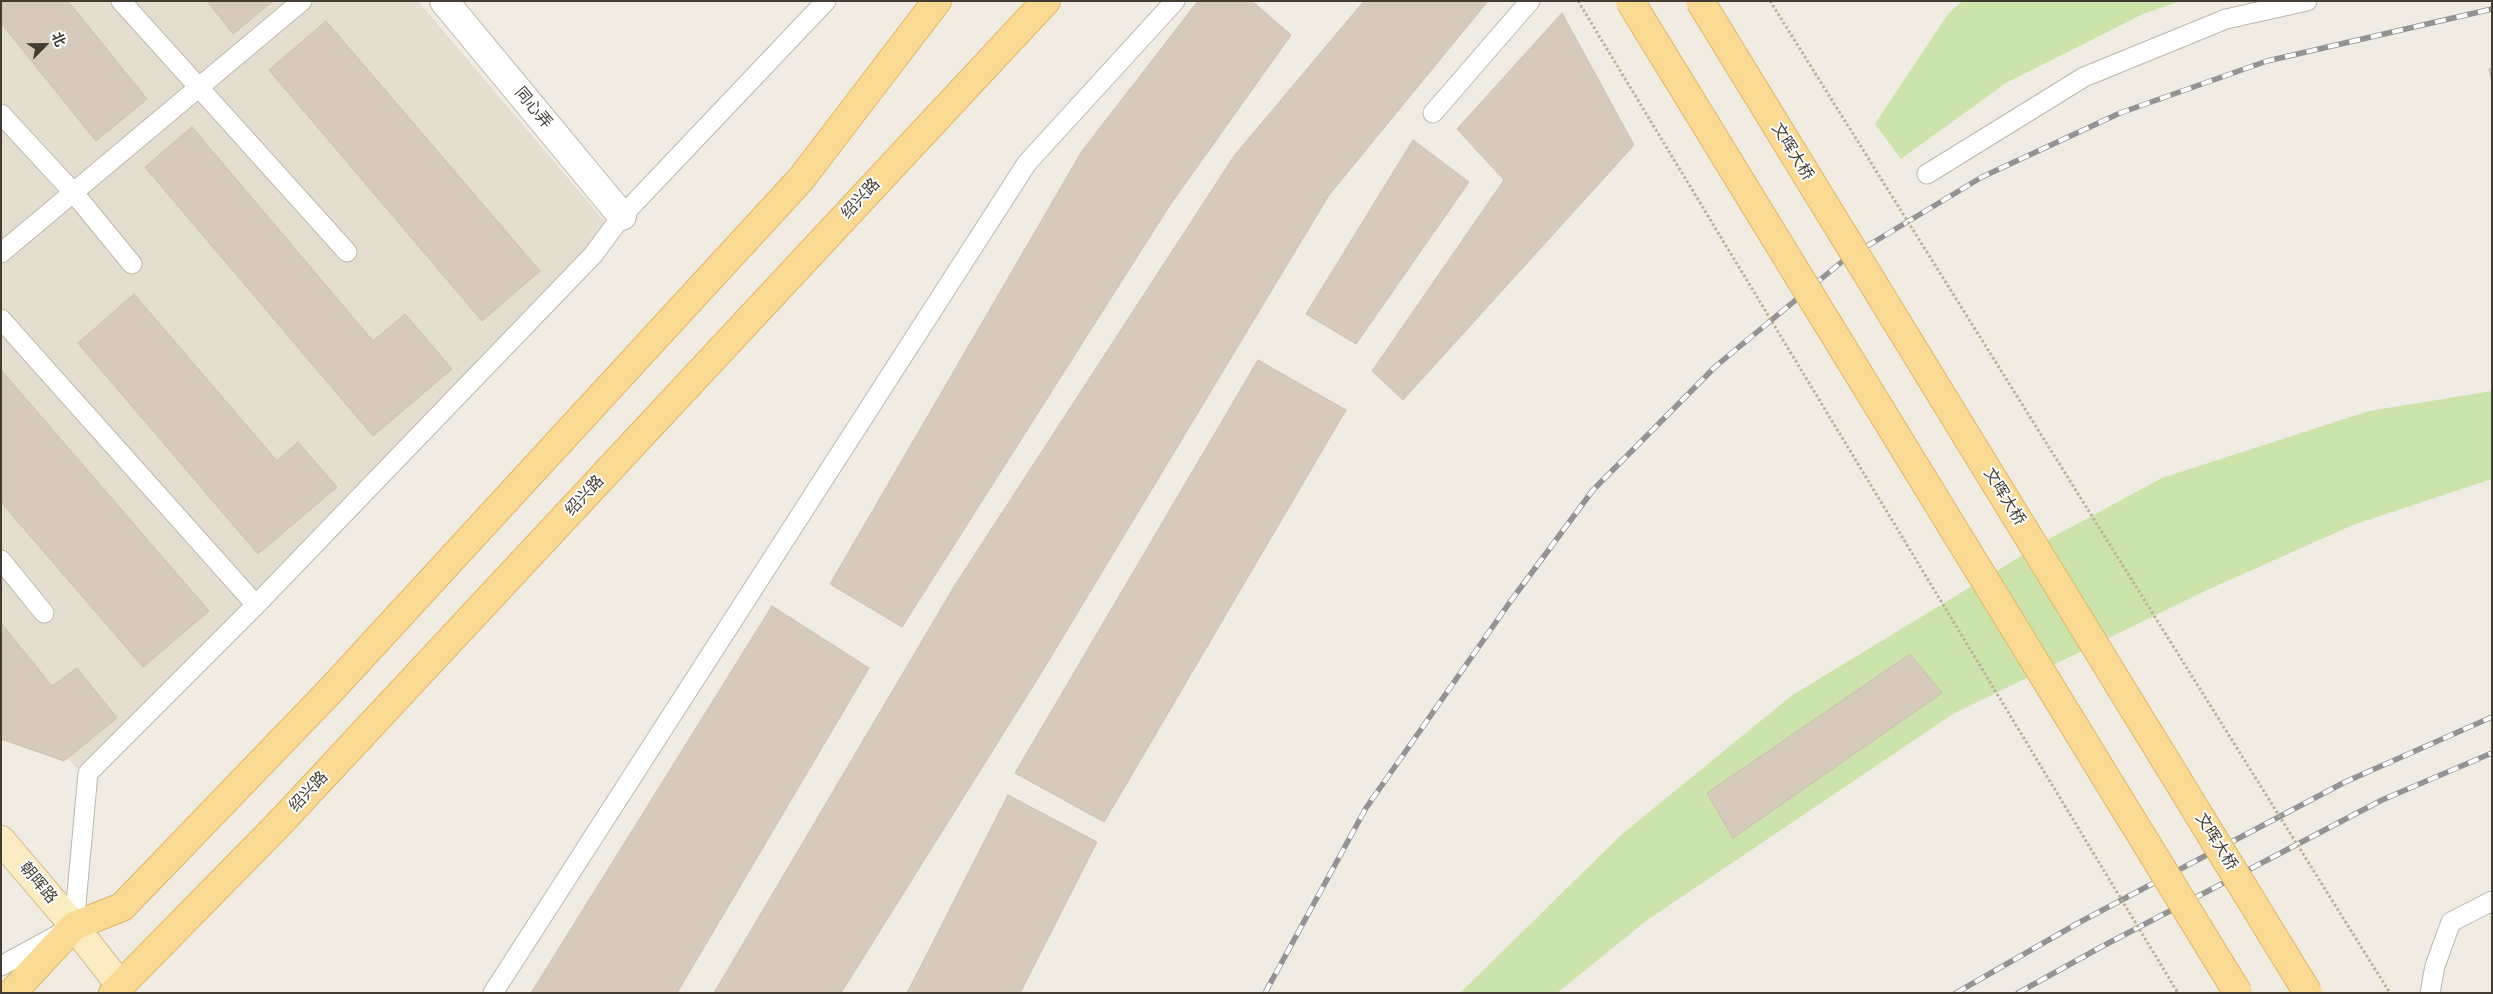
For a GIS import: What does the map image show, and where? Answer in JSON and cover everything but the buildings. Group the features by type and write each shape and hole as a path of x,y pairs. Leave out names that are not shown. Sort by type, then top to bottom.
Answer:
{"main road":[{"path":"12,993 74,926 122,907 331,690 801,179 937,1"},
{"name":"绍兴路","path":"116,989 278,825 1046,1"},
{"path":"1630,1 2238,993"},
{"name":"文晖大桥","path":"1700,1 2308,993"}],"street":[{"name":"同心弄","path":"444,1 622,216"},
{"name":"朝晖路","path":"1,840 74,926 116,989"}],"lane":[{"path":"121,1 347,252"},
{"path":"1,253 302,1"},
{"path":"1,966 74,926 88,773 256,605 593,255 622,216 826,1"},
{"path":"493,993 1027,163 1175,1"},
{"path":"1433,113 1530,1"},
{"path":"1927,174 2084,77 2226,20 2307,1"},
{"path":"1,114 73,192 132,264"},
{"path":"1,318 256,605"},
{"path":"1,560 44,614"},
{"path":"2430,993 2434,966 2451,922 2492,902"}],"path":[{"path":"1578,1 2178,993"},
{"path":"1770,1 2390,993"}],"shaded area":[{"path":"1,1 418,1 617,236 77,769 1,680"}],"green space":[{"path":"1962,1 2181,1 2143,14 2006,83 1901,159 1875,124 1948,14"},
{"path":"2492,391 2492,479 2353,525 2207,590 1953,714 1646,921 1557,993 1460,993 1621,835 1791,696 2049,539 2162,478 2369,411"}],"railway":[{"path":"1265,993 1366,808 1510,602 1593,490 1716,366 1844,260 1982,177 2120,113 2267,61 2492,9"},
{"path":"1956,993 2080,922 2345,782 2492,717"},
{"path":"2018,993 2101,947 2382,800 2492,753"}]}
